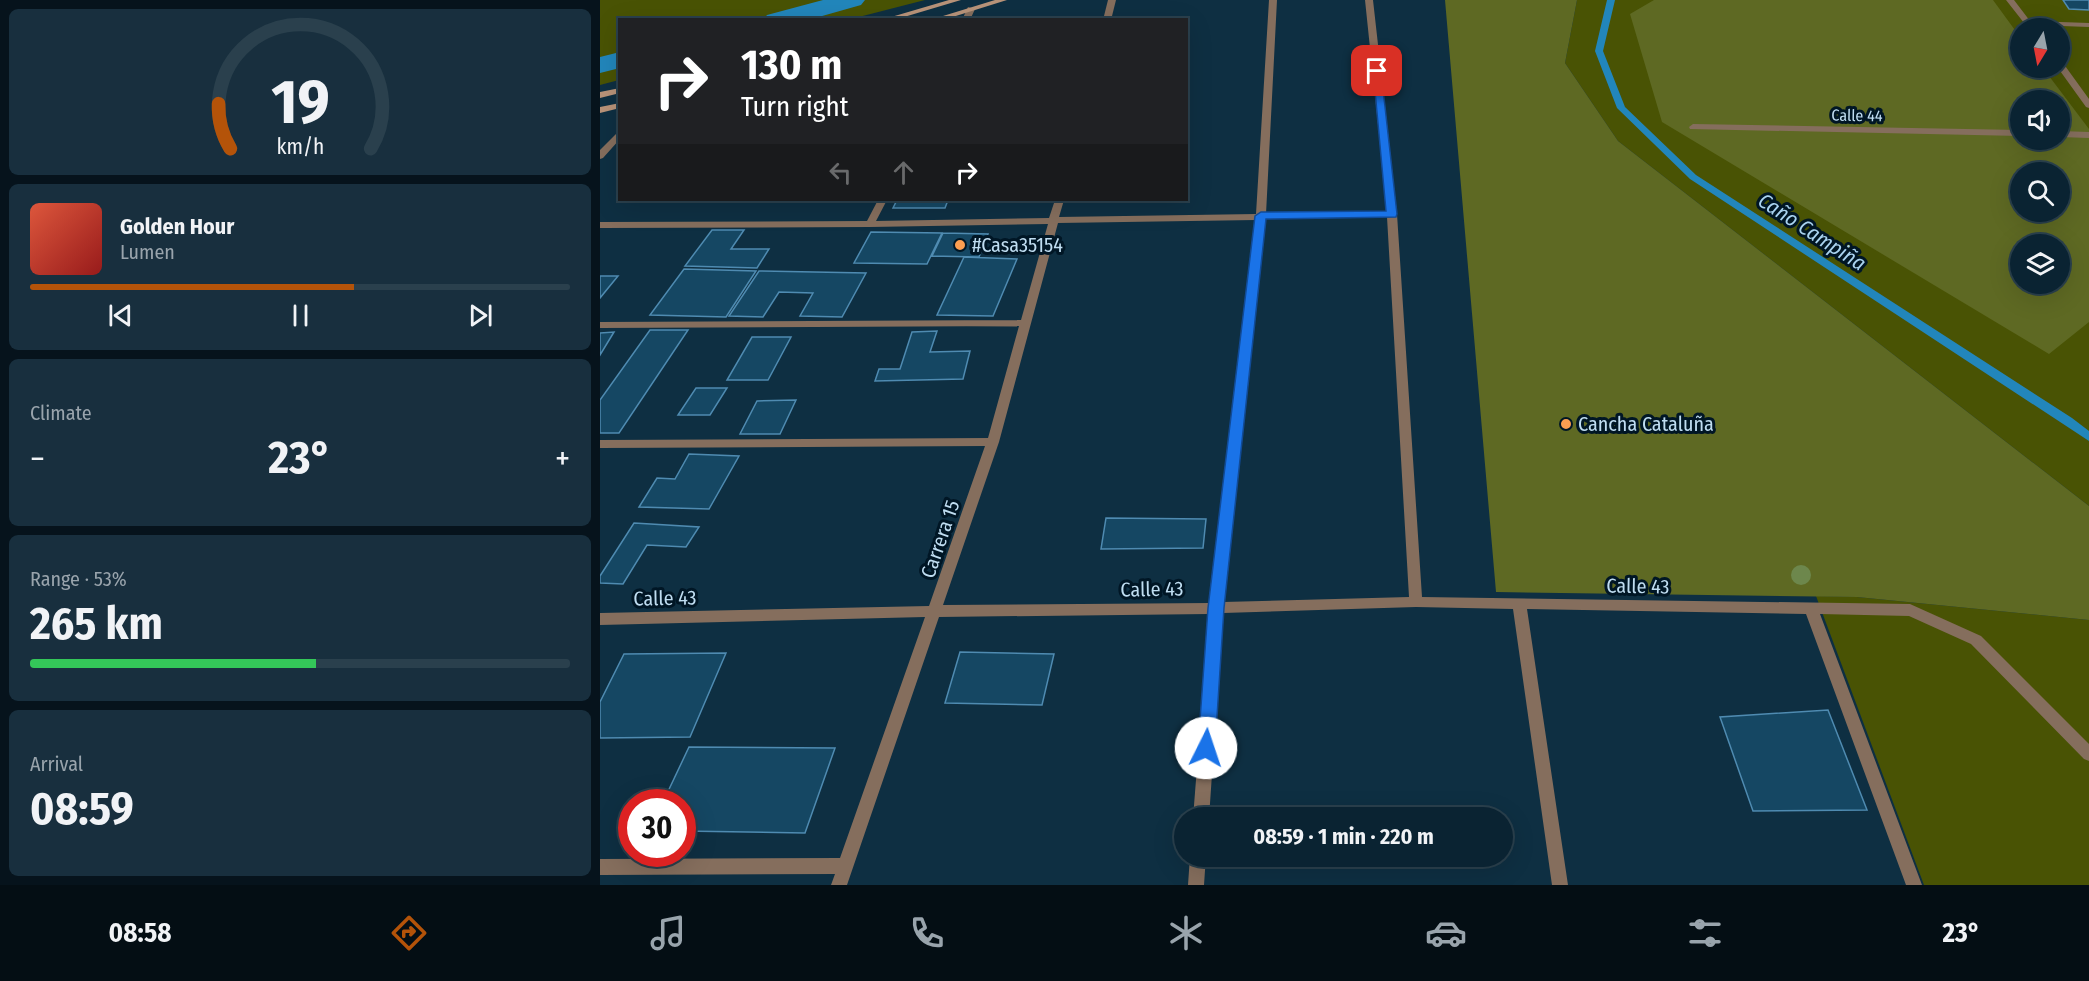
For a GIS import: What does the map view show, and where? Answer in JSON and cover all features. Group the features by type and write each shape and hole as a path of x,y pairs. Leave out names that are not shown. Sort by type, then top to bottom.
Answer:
{"main road":[{"path":"891,18 957,0"},
{"path":"940,18 1003,0"},
{"path":"600,95 618,90"},
{"path":"600,110 618,106"}],"street":[{"path":"1108,18 1112,0"},
{"path":"1202,807 1216,608 1261,216 1273,0"},
{"path":"1369,0 1392,214 1416,602"},
{"path":"2010,0 2025,18"},
{"path":"967,18 971,9"},
{"path":"2070,25 2089,25"},
{"path":"2070,78 2089,105"},
{"path":"2077,88 2089,89"},
{"name":"Calle 44","path":"1693,127 2010,133"},
{"path":"2070,134 2089,135"},
{"path":"600,156 618,136"},
{"path":"870,224 882,201"},
{"name":"Carrera 15","path":"839,885 993,442 1059,201"},
{"path":"600,225 870,224 1392,214"},
{"path":"600,325 1024,323"},
{"path":"600,444 993,442"},
{"name":"Calle 43","path":"600,619 936,611 1216,608 1416,602 1910,610 1976,640 2089,754"},
{"path":"1519,604 1560,885"},
{"path":"1811,608 1914,885"},
{"path":"600,867 845,866"},
{"path":"1196,885 1197,867"}],"green space":[{"path":"600,0 925,0 855,18 618,18 618,80 600,85"},
{"path":"1445,0 1577,0 1565,63 1618,141 2089,506 2089,620 1857,597 1496,592"},
{"path":"1577,0 2089,0 2089,506 1618,141 1565,63"},
{"path":"1654,0 1993,0 2010,23 2010,78 2051,78 2060,90 2010,90 2010,150 2070,150 2070,104 2089,129 2089,322 2049,354 1662,122 1630,14"},
{"path":"1816,596 1857,597 2089,620 2089,885 1924,885"}],"building":[{"path":"2063,0 2089,0 2089,10 2069,9"},
{"path":"896,201 948,201 945,208 893,208"},
{"path":"712,230 744,230 731,249 769,249 757,268 685,266"},
{"path":"871,232 942,233 927,264 854,263"},
{"name":"#Casa35154","path":"943,233 988,234 979,257 932,256"},
{"path":"964,257 1017,259 993,316 937,315"},
{"path":"684,269 756,271 726,317 650,315"},
{"path":"759,271 866,273 842,317 800,316 813,293 779,292 763,317 729,316"},
{"path":"600,276 618,276 600,298"},
{"path":"650,330 688,330 619,433 600,433 600,400"},
{"path":"937,331 930,352 970,351 963,379 875,381 879,369 900,369 912,332"},
{"path":"614,332 600,355 600,333"},
{"path":"752,337 791,337 768,380 727,380"},
{"path":"696,388 727,388 710,415 678,415"},
{"path":"796,400 780,434 740,434 757,401"},
{"path":"689,454 739,456 709,509 639,507 657,478 675,479"},
{"path":"1106,518 1206,519 1203,548 1101,549"},
{"path":"634,523 699,527 686,547 647,545 623,584 600,583 600,576"},
{"path":"960,652 1054,654 1042,705 945,703"},
{"path":"726,653 690,737 600,738 600,702 624,654"},
{"path":"1828,710 1867,810 1753,811 1720,717"},
{"path":"689,747 835,748 805,833 696,831 696,789 669,789"}],"waterway":[{"path":"784,18 852,0"},
{"name":"Caño Campiña","path":"1611,0 1599,51 1621,108 1693,177 2068,421 2089,437"},
{"path":"600,65 618,60"}],"place":[{"name":"#Casa35154","path":"960,245"},
{"name":"Cancha Cataluña","path":"1566,424"}],"route":[{"path":"1206,748 1216,608 1261,216 1392,214 1377,71"}]}
